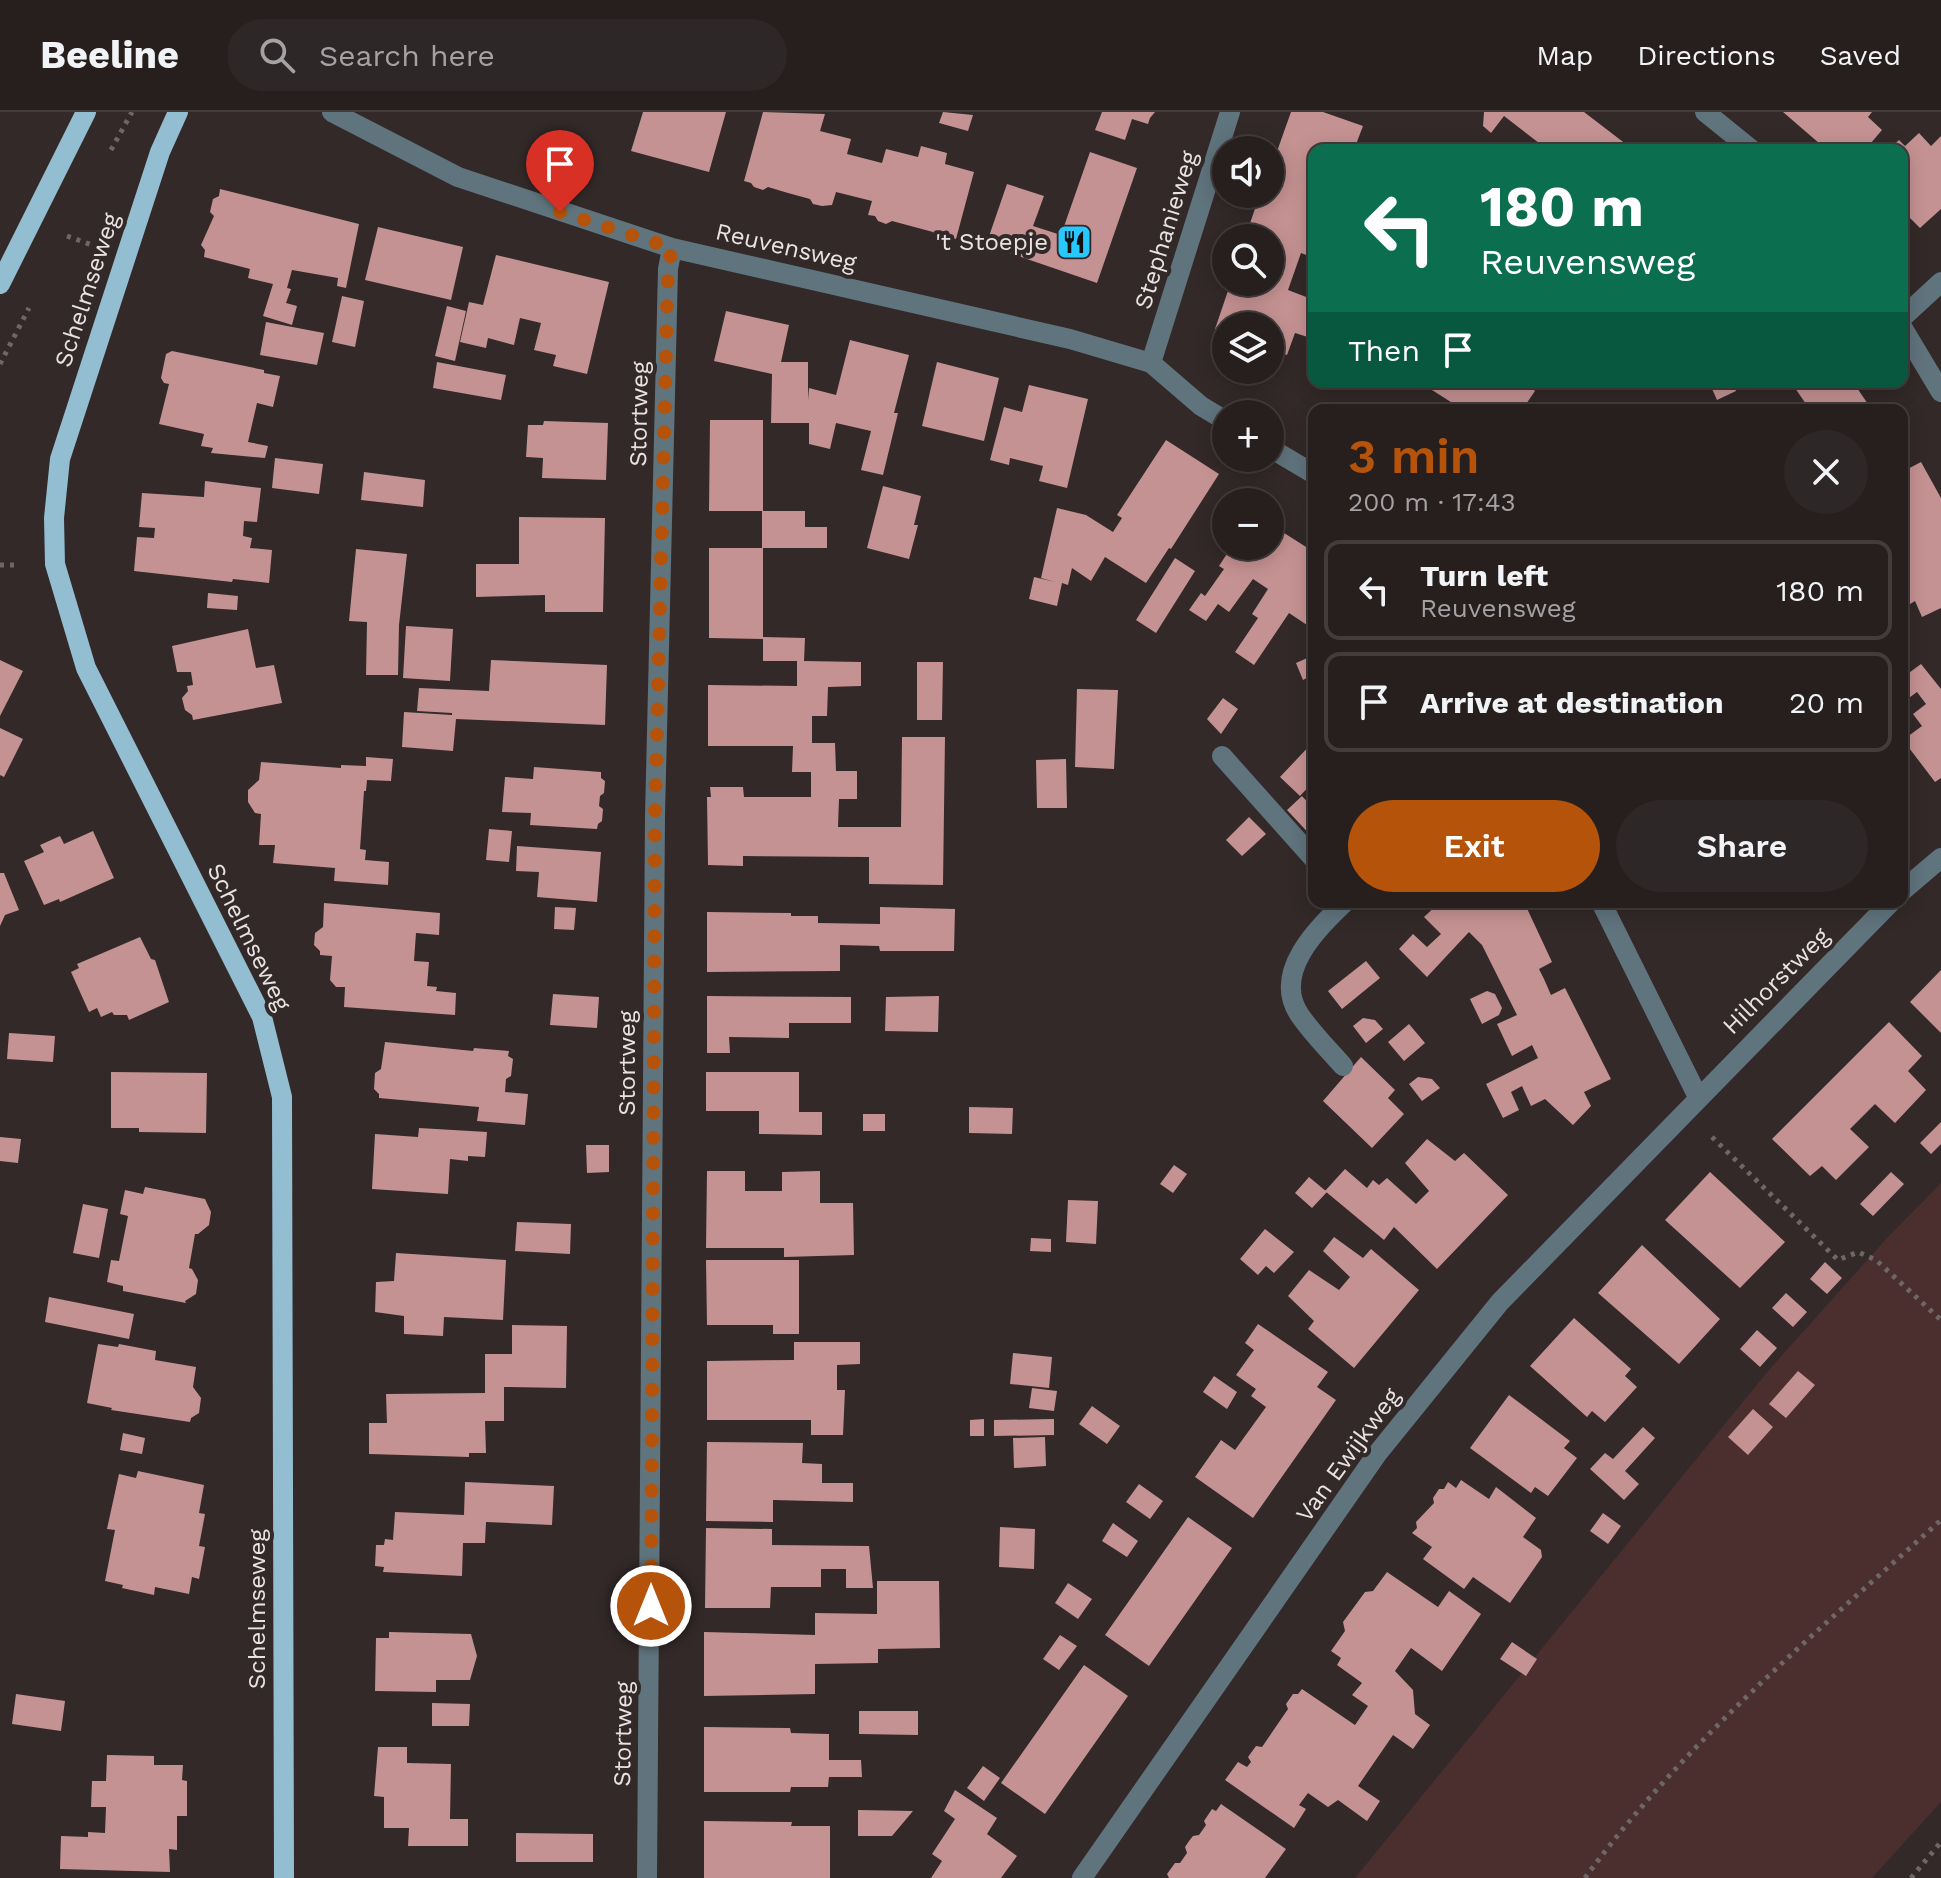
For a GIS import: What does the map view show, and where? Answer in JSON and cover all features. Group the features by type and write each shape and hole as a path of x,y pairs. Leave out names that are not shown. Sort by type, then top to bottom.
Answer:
{"main road":[{"path":"0,284 86,112"},
{"name":"Schelmseweg","path":"178,112 160,152 60,459 54,518 55,564 86,668 262,1017 282,1097 284,1878"}],"street":[{"name":"Reuvensweg","path":"332,112 458,177 672,248 1070,339 1151,363 1212,413"},
{"name":"Stephanieweg","path":"1151,363 1230,112"},
{"path":"1705,112 1745,144"},
{"name":"Stortweg","path":"647,1878 655,816 668,269 672,248"},
{"path":"1908,312 1941,282"},
{"path":"1908,337 1941,392"},
{"path":"1284,456 1308,470"},
{"path":"1222,756 1308,852"},
{"path":"1908,886 1941,858"},
{"path":"1339,908 1303,946 1291,987 1297,1011 1343,1066"},
{"path":"1604,908 1691,1104"},
{"name":"Hilhorstweg","path":"1691,1104 1885,908"},
{"name":"Van Ewijkweg","path":"1082,1878 1377,1454 1500,1302 1691,1104"}],"path":[{"path":"67,236 95,246"},
{"path":"1691,1104 1838,1260 1858,1252 1876,1260 1941,1320"},
{"path":"1585,1878 1614,1838 1703,1740 1941,1520"},
{"path":"1911,1878 1941,1842"}],"shaded area":[{"path":"1941,1183 1941,1802 1872,1878 1355,1878 1768,1371 1886,1239"}],"building":[{"path":"643,112 726,112 709,172 631,151"},
{"path":"763,112 825,114 820,131 851,139 847,154 882,163 886,149 918,157 921,146 947,153 945,164 974,172 956,239 936,237 933,232 892,221 886,224 878,221 875,216 868,215 872,201 836,192 832,205 822,206 813,204 810,199 768,187 763,190 744,181"},
{"path":"943,112 973,115 968,131 939,123"},
{"path":"1102,112 1155,112 1148,124 1132,119 1125,140 1095,130"},
{"path":"1291,112 1323,112 1363,126 1356,144 1308,144 1308,256 1301,253 1288,290 1308,298 1308,337 1295,333 1287,355 1284,354 1284,312 1221,312 1226,296 1284,296 1284,224 1250,224 1255,208 1284,208 1282,136"},
{"path":"1484,112 1584,112 1626,144 1540,144 1504,116 1491,133 1483,126"},
{"path":"1783,112 1872,112 1868,117 1882,130 1870,144 1820,144"},
{"path":"1919,133 1931,146 1941,136 1941,209 1920,228 1908,216 1907,144"},
{"path":"1090,152 1137,168 1097,283 986,245 1007,184 1044,196 1033,226 1061,235"},
{"path":"220,189 359,224 346,288 337,286 338,278 292,270 287,288 291,289 286,303 297,306 292,325 263,316 273,284 248,278 250,269 204,257 205,250 201,245 214,216 210,212 213,199 219,196"},
{"path":"378,227 463,247 451,300 365,280"},
{"path":"496,255 609,282 587,374 553,366 556,355 534,350 541,323 520,318 514,345 488,338 486,348 460,342 469,302 483,305"},
{"path":"342,296 364,301 355,347 332,342"},
{"path":"447,306 466,311 455,361 435,356"},
{"path":"726,311 789,325 781,362 808,362 808,400 809,388 836,395 850,340 909,355 883,475 861,470 871,431 836,423 830,449 809,444 809,423 771,423 772,374 714,361"},
{"path":"266,322 324,333 317,365 260,355"},
{"path":"172,351 280,376 273,407 257,403 248,442 268,446 265,458 211,453 213,448 201,446 204,434 159,424 169,384 161,378 166,354"},
{"path":"437,362 506,375 501,400 433,388"},
{"path":"937,362 999,378 984,441 922,426"},
{"path":"1029,385 1088,399 1067,488 1039,481 1043,466 1010,458 1009,465 990,460 1004,407 1022,412"},
{"path":"1532,388 1535,391 1526,404 1454,404 1432,390"},
{"path":"1712,388 1735,388 1736,391 1717,400"},
{"path":"1795,388 1857,388 1868,404 1806,404"},
{"path":"710,420 763,420 763,511 805,511 805,527 827,527 827,548 762,548 762,511 709,511"},
{"path":"544,421 608,423 606,480 542,478 543,458 526,457 528,425 543,425"},
{"path":"1166,440 1219,474 1146,583 1105,557 1091,581 1072,568 1068,585 1062,583 1057,606 1029,599 1034,577 1055,582 1041,578 1057,508 1086,515 1113,532 1122,518 1117,515"},
{"path":"275,458 323,464 319,494 272,488"},
{"path":"1921,462 1941,498 1941,608 1922,617 1915,601 1908,605 1908,469"},
{"path":"364,472 425,480 423,507 361,500"},
{"path":"205,481 261,488 257,522 244,521 243,536 252,538 250,548 272,550 269,583 134,571 137,537 154,538 155,528 139,527 142,493 204,497"},
{"path":"883,486 921,496 914,525 918,525 909,559 867,548"},
{"path":"519,517 605,518 603,612 545,612 545,595 476,597 476,564 519,564"},
{"path":"1284,533 1308,548 1308,624 1289,613 1254,665 1235,652 1258,618 1252,614 1268,589 1253,579 1229,612 1218,604 1206,621 1189,610 1201,593 1205,596 1224,569 1219,566 1223,560 1284,560"},
{"path":"709,548 763,548 763,639 709,638"},
{"path":"356,549 407,554 399,625 398,675 366,675 367,622 349,621"},
{"path":"1175,558 1195,571 1156,633 1136,620"},
{"path":"208,593 238,596 237,610 207,608"},
{"path":"406,626 453,629 450,681 403,678"},
{"path":"248,629 256,668 274,665 282,703 193,720 185,710 182,698 188,691 187,686 193,685 191,672 177,672 172,646"},
{"path":"763,637 805,638 804,661 861,662 861,686 828,687 827,716 812,716 812,743 835,743 836,771 857,771 857,799 839,799 838,827 901,827 902,737 945,737 943,885 869,884 869,857 743,856 743,866 708,865 707,797 711,797 710,787 743,787 744,797 811,797 811,772 792,772 793,746 708,746 708,685 797,686 797,661 763,661"},
{"path":"1308,658 1308,677 1303,680 1296,663"},
{"path":"0,660 23,671 0,716"},
{"path":"491,660 607,665 605,725 456,719 453,751 402,747 404,712 452,715 417,711 419,688 489,691"},
{"path":"917,662 943,662 942,720 917,720"},
{"path":"1921,664 1941,689 1941,778 1935,782 1908,747 1908,736 1922,726 1913,714 1926,704 1917,692 1908,699 1908,674"},
{"path":"1077,689 1118,690 1114,769 1075,767"},
{"path":"1223,698 1238,709 1221,734 1207,719"},
{"path":"0,728 23,739 4,777 0,775"},
{"path":"1308,747 1308,787 1300,796 1280,777"},
{"path":"366,757 393,759 391,781 367,780 360,849 366,850 365,860 389,862 388,885 334,881 335,868 273,863 275,845 259,845 261,814 255,813 248,802 248,790 259,780 261,762 341,768 341,765 366,766"},
{"path":"1066,759 1067,808 1037,808 1036,760"},
{"path":"534,767 601,772 601,778 605,781 599,806 603,809 602,821 597,829 530,825 531,813 502,812 505,777 533,779"},
{"path":"1302,796 1308,802 1308,833 1287,810"},
{"path":"1249,817 1266,834 1242,856 1226,840"},
{"path":"489,829 512,831 509,862 486,860"},
{"path":"93,831 114,878 60,902 59,899 44,905 24,861 44,852 40,845 60,836 64,844"},
{"path":"517,846 601,852 597,902 537,897 539,872 516,871"},
{"path":"0,873 4,873 19,910 5,915 0,926"},
{"path":"324,903 440,913 439,935 416,933 414,961 429,962 427,986 437,987 436,991 456,993 455,1015 344,1007 345,987 336,987 330,980 332,956 320,955 314,945 315,933 323,927"},
{"path":"555,907 576,908 574,930 554,929"},
{"path":"880,907 955,909 954,951 880,951 879,946 840,945 840,971 707,972 707,912 791,913 791,916 818,916 818,923 880,924"},
{"path":"1434,908 1527,908 1552,962 1539,969 1551,995 1565,988 1611,1079 1584,1092 1591,1106 1573,1125 1545,1099 1531,1106 1522,1086 1511,1092 1519,1110 1503,1118 1486,1084 1538,1058 1532,1045 1512,1056 1497,1024 1517,1015 1482,945 1469,932 1427,977 1399,949 1413,934 1427,947 1441,934 1424,917"},
{"path":"140,937 151,959 155,960 169,1002 129,1020 127,1015 114,1015 112,1012 101,1017 97,1008 89,1012 71,972 79,968 77,964"},
{"path":"1366,961 1380,978 1342,1009 1328,991"},
{"path":"1941,970 1941,1033 1910,1002"},
{"path":"1487,991 1495,994 1502,1008 1499,1015 1482,1024 1470,999"},
{"path":"553,994 599,997 597,1028 550,1025"},
{"path":"707,996 851,997 851,1023 789,1023 789,1038 729,1037 730,1053 707,1053"},
{"path":"939,996 938,1032 885,1031 886,997"},
{"path":"1363,1018 1375,1020 1383,1029 1366,1043 1353,1026"},
{"path":"1889,1022 1922,1056 1908,1071 1926,1090 1895,1123 1875,1104 1850,1129 1869,1147 1836,1180 1822,1166 1810,1176 1772,1139"},
{"path":"1409,1024 1425,1043 1404,1061 1388,1042"},
{"path":"9,1033 55,1036 53,1062 7,1059"},
{"path":"385,1042 473,1051 474,1048 509,1051 508,1056 513,1059 505,1092 528,1094 525,1125 477,1121 479,1107 379,1098 374,1089 375,1073 381,1069"},
{"path":"1361,1057 1395,1090 1388,1098 1404,1114 1372,1148 1323,1101"},
{"path":"111,1072 207,1073 206,1133 139,1132 139,1128 111,1128"},
{"path":"706,1072 799,1072 799,1112 822,1112 822,1135 759,1134 759,1111 706,1111"},
{"path":"1418,1077 1432,1079 1440,1088 1422,1101 1409,1084"},
{"path":"969,1107 1013,1108 1012,1134 969,1133"},
{"path":"863,1114 885,1114 885,1131 863,1131"},
{"path":"1941,1122 1941,1144 1931,1154 1920,1143"},
{"path":"419,1128 487,1132 485,1157 468,1156 468,1161 450,1159 448,1194 372,1189 375,1134 418,1137"},
{"path":"0,1137 21,1139 18,1163 0,1161"},
{"path":"1427,1139 1455,1161 1464,1153 1508,1195 1437,1269 1394,1227 1384,1240 1325,1191 1345,1169 1367,1188 1373,1180 1379,1185 1387,1178 1416,1204 1429,1191 1405,1163"},
{"path":"586,1145 609,1145 609,1172 587,1173"},
{"path":"1174,1165 1187,1174 1173,1193 1160,1184"},
{"path":"707,1171 745,1171 745,1191 782,1191 782,1172 820,1171 820,1203 853,1203 854,1255 784,1257 784,1248 706,1248"},
{"path":"1710,1172 1785,1242 1740,1288 1665,1220"},
{"path":"1891,1172 1904,1184 1873,1216 1860,1204"},
{"path":"1309,1177 1327,1192 1312,1208 1295,1193"},
{"path":"145,1187 205,1199 211,1212 209,1225 195,1234 189,1268 198,1280 196,1294 186,1303 123,1291 123,1286 107,1282 111,1260 119,1261 128,1216 120,1214 125,1190 143,1194"},
{"path":"1068,1200 1098,1201 1096,1244 1066,1242"},
{"path":"83,1204 108,1209 99,1258 73,1253"},
{"path":"517,1222 571,1224 570,1254 515,1251"},
{"path":"1265,1229 1294,1252 1274,1273 1266,1266 1258,1275 1240,1259"},
{"path":"1334,1237 1363,1258 1371,1249 1419,1290 1354,1368 1308,1329 1314,1321 1288,1296 1309,1270 1339,1290 1350,1277 1323,1251"},
{"path":"1031,1238 1051,1239 1051,1252 1030,1251"},
{"path":"1642,1245 1720,1319 1679,1364 1598,1293"},
{"path":"396,1253 506,1260 503,1320 444,1317 443,1336 404,1334 404,1316 375,1312 376,1282 394,1281"},
{"path":"706,1260 799,1260 799,1334 773,1334 773,1325 707,1325"},
{"path":"1825,1262 1842,1278 1827,1294 1810,1279"},
{"path":"1786,1293 1807,1312 1793,1327 1772,1308"},
{"path":"49,1297 134,1314 129,1339 45,1322"},
{"path":"1574,1318 1631,1369 1625,1376 1637,1387 1605,1422 1592,1411 1587,1417 1530,1366"},
{"path":"1258,1324 1328,1372 1317,1387 1336,1400 1253,1518 1195,1477 1221,1440 1235,1450 1266,1407 1251,1396 1256,1389 1236,1375 1254,1350 1245,1343"},
{"path":"512,1325 567,1326 566,1388 504,1387 504,1421 485,1421 486,1453 469,1453 469,1457 369,1454 369,1423 387,1423 386,1394 485,1393 485,1354 512,1354"},
{"path":"1757,1330 1777,1348 1760,1367 1740,1349"},
{"path":"794,1342 860,1342 860,1364 837,1365 837,1390 845,1390 843,1435 811,1435 811,1420 707,1420 707,1361 794,1360"},
{"path":"98,1344 118,1347 119,1344 156,1351 155,1360 196,1367 193,1387 201,1398 199,1413 190,1422 111,1410 87,1403"},
{"path":"1013,1353 1052,1357 1049,1388 1010,1384"},
{"path":"1798,1371 1815,1385 1786,1418 1769,1404"},
{"path":"1214,1376 1237,1392 1227,1409 1203,1392"},
{"path":"1032,1388 1057,1391 1054,1411 1029,1408"},
{"path":"1509,1395 1570,1441 1564,1448 1577,1458 1548,1496 1535,1487 1531,1493 1470,1448"},
{"path":"1092,1406 1120,1426 1107,1444 1079,1424"},
{"path":"1753,1409 1773,1427 1748,1455 1728,1437"},
{"path":"984,1419 984,1436 970,1436 970,1420"},
{"path":"1054,1419 1054,1435 994,1436 994,1420"},
{"path":"1643,1427 1655,1438 1625,1471 1639,1484 1624,1500 1590,1469 1605,1453 1613,1459"},
{"path":"123,1433 145,1438 142,1454 120,1450"},
{"path":"1045,1437 1046,1466 1014,1468 1013,1438"},
{"path":"707,1442 803,1443 802,1463 822,1464 822,1483 853,1483 853,1502 773,1500 773,1522 706,1521"},
{"path":"138,1471 204,1485 199,1513 205,1514 199,1546 205,1547 199,1579 192,1577 189,1594 155,1587 154,1595 105,1581 115,1530 107,1529 119,1474 136,1478"},
{"path":"1461,1480 1489,1499 1496,1487 1536,1518 1523,1537 1541,1550 1542,1557 1510,1603 1473,1577 1464,1589 1423,1559 1432,1547 1412,1533 1417,1528 1416,1522 1434,1503 1433,1498 1439,1489 1444,1489 1448,1482 1456,1488"},
{"path":"465,1482 554,1486 552,1525 486,1522 485,1543 463,1543 462,1576 383,1572 384,1567 375,1566 376,1545 384,1545 385,1539 393,1540 395,1512 464,1515"},
{"path":"1139,1484 1163,1501 1150,1519 1126,1502"},
{"path":"1603,1513 1621,1526 1608,1544 1590,1531"},
{"path":"1188,1517 1232,1548 1149,1666 1105,1635"},
{"path":"1113,1523 1138,1541 1127,1557 1102,1541"},
{"path":"1000,1527 1035,1529 1034,1569 999,1567"},
{"path":"706,1528 772,1529 772,1545 869,1546 873,1588 846,1588 846,1569 821,1569 821,1587 771,1587 770,1608 705,1608"},
{"path":"1387,1572 1438,1607 1449,1591 1481,1614 1442,1671 1411,1648 1395,1671 1413,1690 1415,1714 1430,1725 1413,1749 1393,1735 1358,1786 1380,1801 1367,1821 1338,1800 1328,1807 1308,1793 1299,1805 1306,1809 1294,1828 1225,1780 1238,1762 1247,1767 1251,1762 1248,1757 1256,1746 1262,1747 1288,1709 1286,1704 1293,1694 1298,1694 1302,1689 1355,1725 1368,1706 1352,1695 1362,1683 1337,1665 1341,1658 1331,1651 1345,1631 1343,1622 1365,1592 1373,1591"},
{"path":"877,1581 939,1581 940,1648 878,1649 878,1663 815,1664 815,1694 704,1696 704,1632 815,1635 815,1613 877,1614"},
{"path":"1068,1583 1092,1599 1078,1619 1055,1603"},
{"path":"389,1632 471,1634 477,1656 470,1680 436,1680 436,1692 375,1691 376,1638 389,1638"},
{"path":"1060,1635 1077,1646 1059,1670 1043,1659"},
{"path":"1512,1642 1537,1659 1526,1676 1500,1659"},
{"path":"1084,1665 1128,1696 1045,1814 1001,1783"},
{"path":"16,1694 65,1701 61,1731 12,1724"},
{"path":"432,1703 470,1704 469,1726 432,1726"},
{"path":"859,1711 918,1711 918,1735 859,1734"},
{"path":"704,1727 790,1728 791,1733 829,1734 829,1760 861,1760 862,1777 829,1777 828,1787 791,1787 790,1792 704,1792"},
{"path":"378,1747 407,1747 407,1763 451,1764 450,1819 468,1819 468,1846 408,1846 409,1828 384,1828 384,1797 374,1796"},
{"path":"107,1755 154,1756 154,1765 183,1765 182,1780 187,1781 187,1816 177,1816 177,1850 169,1849 170,1872 60,1869 61,1836 88,1837 88,1832 105,1833 106,1807 91,1807 92,1781 106,1781"},
{"path":"983,1766 1000,1778 984,1801 967,1788"},
{"path":"955,1790 997,1818 987,1834 1017,1856 1001,1878 931,1878 942,1861 932,1854 955,1819 944,1811"},
{"path":"1221,1804 1286,1849 1265,1878 1169,1878 1167,1874 1187,1853 1185,1847 1189,1841 1199,1835 1212,1809 1216,1811"},
{"path":"858,1810 913,1811 892,1836 858,1836"},
{"path":"704,1821 792,1822 791,1826 830,1826 830,1878 704,1878"},
{"path":"516,1833 593,1834 593,1862 516,1862"}],"place":[{"name":"'t Stoepje","path":"1074,242"}],"route":[{"path":"560,212 672,248 668,269 655,816 651,1606"}]}
